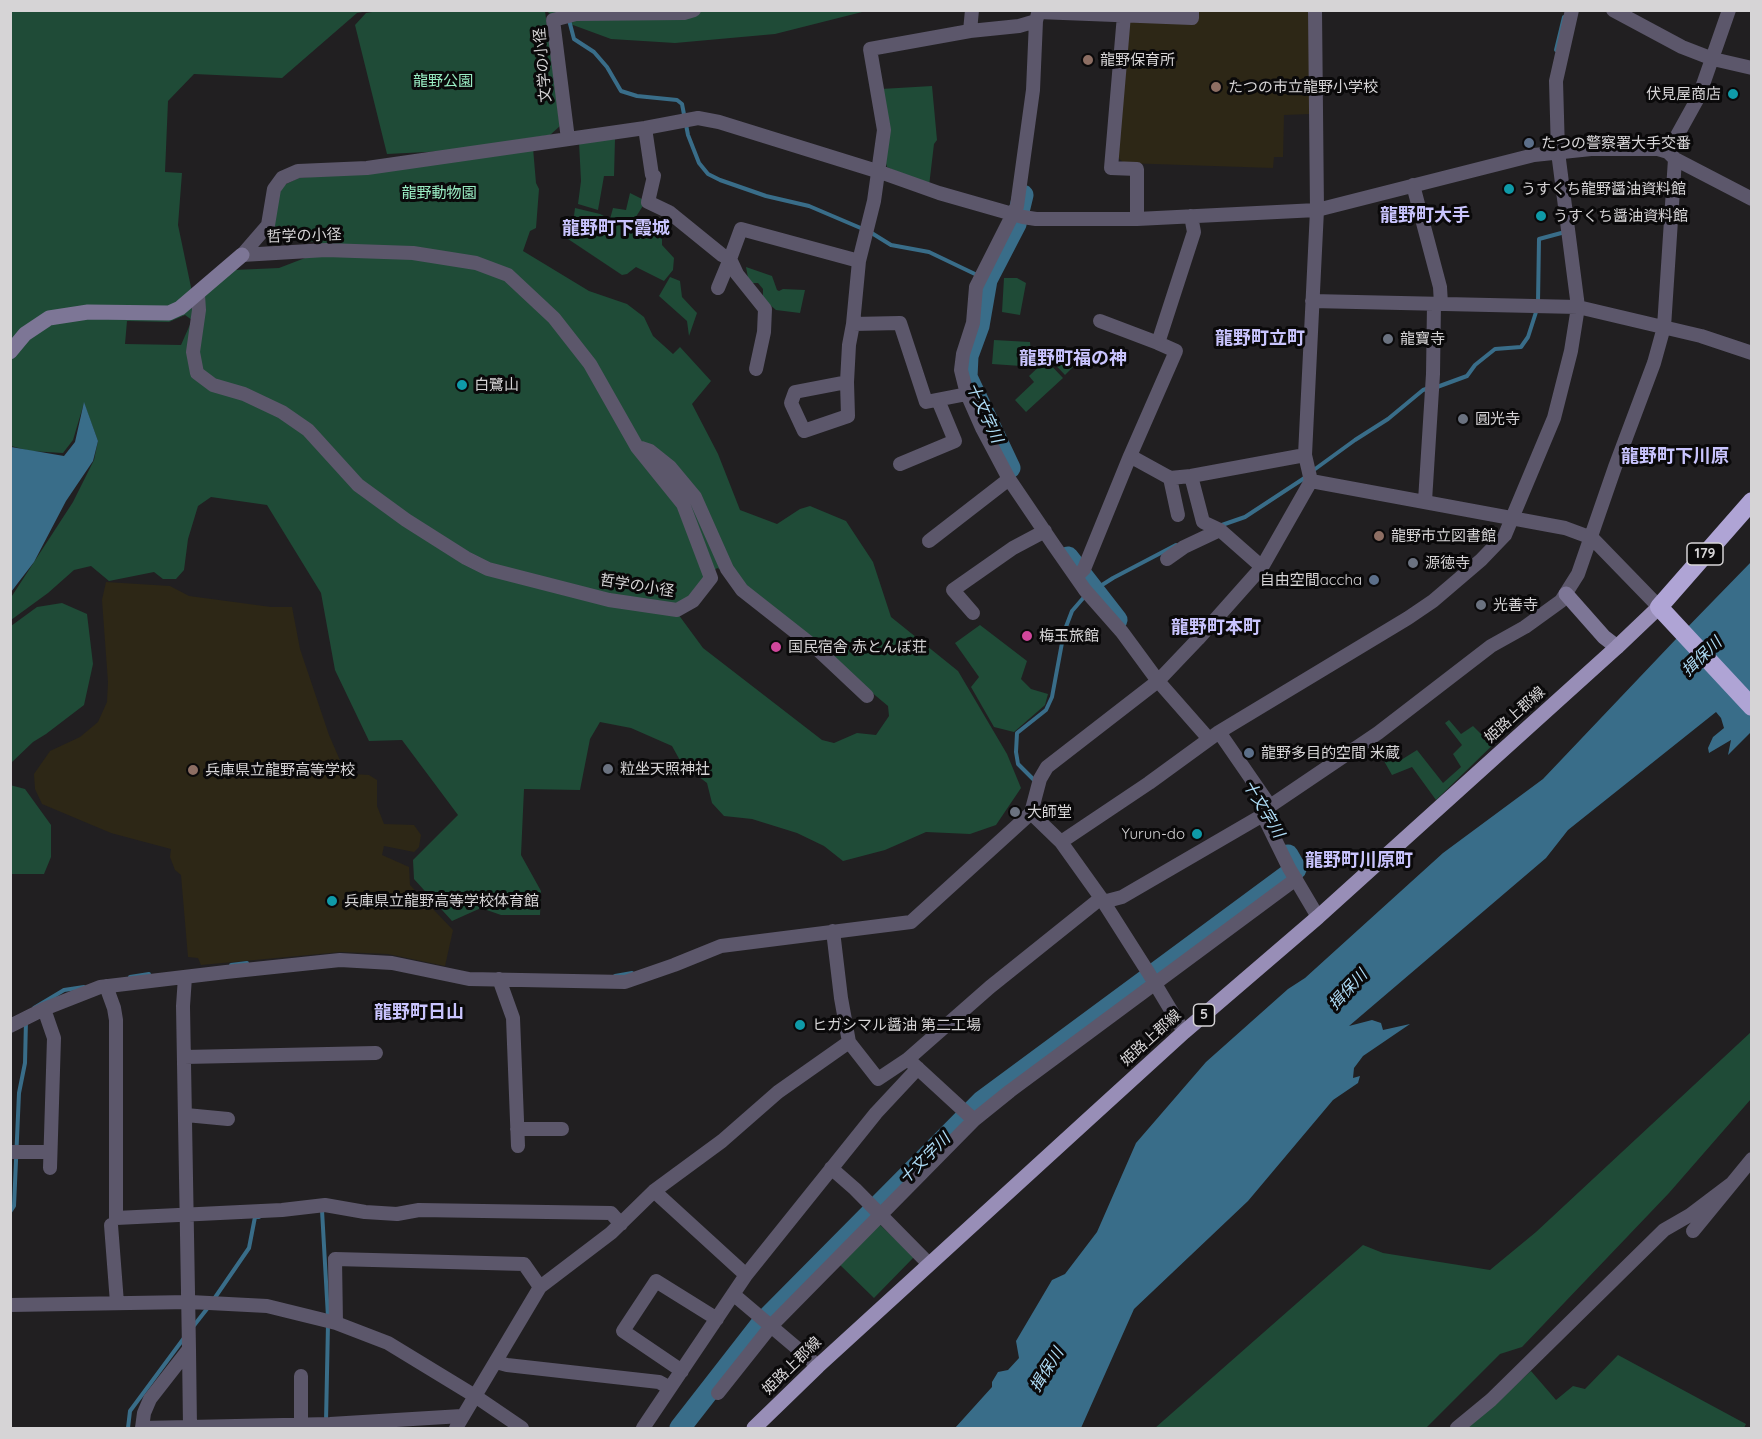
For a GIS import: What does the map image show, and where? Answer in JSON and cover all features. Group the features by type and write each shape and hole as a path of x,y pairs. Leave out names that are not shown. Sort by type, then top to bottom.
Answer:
{"highway":[{"name":"179","path":"1659,607 1752,501"},
{"path":"1659,607 1752,707"}],"main road":[{"name":"姫路上郡線","path":"754,1428 818,1366 1184,1032 1318,917 1659,607"}],"street":[{"name":"文学の小径","path":"568,139 553,20 576,14 684,14 694,10"},
{"path":"970,31 972,10"},
{"path":"847,382 795,392 791,403 804,430 848,416 849,345 860,261 880,172 884,130 870,49 970,31 1019,26 1041,14 1192,18 1192,10"},
{"path":"10,1026 44,1009 106,986 340,960 392,963 469,979 625,982 721,946 911,922 1030,813 1040,779 1047,767 1158,681 1262,567 1311,481 1305,455 1317,210 1315,10"},
{"path":"1061,842 1214,736 1433,601 1481,560 1505,535 1554,418 1571,351 1578,307 1554,152 1556,81 1572,10"},
{"path":"1613,10 1682,47 1713,59 1752,68"},
{"path":"643,1428 746,1275 913,1064 990,987 1102,900 1122,897 1267,811 1378,733 1491,646 1525,627 1561,601 1578,574 1654,363 1664,327 1672,156 1699,96 1729,10"},
{"path":"1041,14 1017,206 1018,216 976,287 973,323 963,354 961,370 967,394 1009,479 1076,578 1122,632 1158,681 1214,736 1267,811 1292,874 1318,917"},
{"path":"1124,15 1111,168 1137,169 1137,219"},
{"path":"10,352 25,334 49,318 88,312 169,313 180,308 198,295 242,255 268,225 274,189 282,178 298,171 367,168 645,128 698,118 719,122 880,172 939,194 1018,216 1137,219 1317,210 1534,155 1591,149 1658,149 1752,199"},
{"path":"645,128 654,176 648,202 669,212 730,259 737,274 765,309 764,332 756,369"},
{"path":"1413,185 1440,287 1425,501"},
{"path":"1158,343 1194,232 1191,216"},
{"path":"718,288 741,229 860,261"},
{"name":"哲学の小径","path":"198,295 199,310 193,352 197,373 213,384 244,394 282,412 308,430 358,485 406,520 466,558 488,569 609,600 676,610 693,601 711,578 683,504 637,447 590,364 554,318 508,275 476,263 413,253 326,250 242,255"},
{"path":"1312,301 1578,307 1701,336 1752,353"},
{"path":"1076,578 1084,570 1176,351 1100,321"},
{"path":"853,324 900,322 926,402 967,394"},
{"path":"900,464 955,441 938,400"},
{"path":"637,447 650,451 670,467 695,497 727,569 742,590 817,649 867,696"},
{"path":"1130,456 1170,477 1191,476 1305,455"},
{"path":"1191,476 1203,522 1220,530 1262,567"},
{"path":"1170,477 1178,515"},
{"path":"929,541 1009,479"},
{"path":"1311,481 1565,528 1592,538 1659,607"},
{"path":"1167,559 1184,547 1220,530"},
{"path":"973,613 953,590 1013,548 1044,531"},
{"path":"1566,594 1604,638 1617,647"},
{"path":"1030,813 1061,842 1102,900 1152,977 1184,1032"},
{"path":"718,1393 766,1320 879,1215 974,1120 1152,977 1292,874"},
{"path":"833,931 849,1042 878,1079 913,1064"},
{"path":"185,977 184,1057 190,1302 190,1427"},
{"path":"499,979 513,1018 518,1146"},
{"path":"106,986 116,1020 116,1218 282,1210 325,1205 365,1212 397,1214 419,1210 611,1213 621,1224"},
{"path":"44,1009 54,1038 50,1168"},
{"path":"189,1349 150,1399 144,1413 142,1428 459,1422 540,1287 621,1224 654,1191 722,1141 778,1092 849,1042"},
{"path":"184,1057 376,1053"},
{"path":"913,1064 974,1120"},
{"path":"186,1115 228,1119"},
{"path":"517,1129 562,1129"},
{"path":"10,1152 50,1152"},
{"path":"1693,1231 1752,1159"},
{"path":"831,1168 929,1264"},
{"path":"1457,1428 1491,1400 1664,1230 1690,1215 1731,1184"},
{"path":"654,1191 746,1275"},
{"path":"111,1225 117,1302"},
{"path":"336,1323 335,1259 524,1264 540,1287"},
{"path":"682,1371 623,1331 656,1281 717,1319"},
{"path":"733,1294 818,1366"},
{"path":"10,1305 117,1302 267,1305 336,1323 388,1343 475,1396 522,1428"},
{"path":"496,1362 659,1382 670,1388"},
{"path":"301,1376 302,1424"}],"shaded area":[{"name":"たつの市立龍野小学校","path":"1196,11 1311,11 1310,114 1284,115 1283,157 1274,157 1273,168 1124,163 1115,155 1127,24"},
{"name":"兵庫県立龍野高等学校","path":"106,582 170,586 189,596 271,607 292,607 300,649 329,735 342,765 353,774 369,775 377,780 377,806 384,824 414,825 421,835 419,847 414,852 384,846 382,855 409,867 410,885 453,930 445,966 388,954 341,952 201,965 198,958 188,957 181,875 175,870 170,857 171,849 111,833 42,804 35,789 34,774 50,751 80,737 98,722 107,702 108,682 102,600"}],"green space":[{"name":"龍野動物園","path":"11,11 368,11 357,13 282,78 194,74 168,101 165,172 182,173 178,225 192,292 234,270 279,268 318,253 321,242 277,239 271,232 282,186 299,178 398,169 533,148 536,183 539,189 536,228 530,231 523,251 589,291 627,304 644,317 653,336 673,354 680,347 711,381 692,404 718,454 740,510 777,524 800,509 810,506 846,521 873,562 891,617 958,671 1007,754 1021,788 996,825 970,834 926,832 885,850 843,861 824,846 797,833 752,819 724,816 712,803 707,783 682,764 672,746 631,728 600,722 590,739 580,790 524,789 521,855 541,891 540,915 501,915 481,908 452,921 414,879 413,860 458,815 402,740 369,741 335,670 321,593 267,505 211,497 198,506 188,539 184,570 176,579 163,579 154,572 109,581 91,566 74,570 48,593 11,620 10,599 73,502 94,460 98,441 84,403 73,440 63,453 30,451 11,446","holes":["185,315 192,320 181,345 125,344 127,321 169,322","717,568 727,572 888,706 889,716 876,735 857,733 834,743 822,740 703,648 678,614 695,588"]},
{"name":"龍野公園","path":"378,11 545,11 560,126 550,135 446,151 387,154 355,25 366,13"},
{"path":"547,11 866,11 775,34 675,43 611,39 554,18"},
{"path":"932,86 937,140 934,144 929,186 887,167 884,155 881,89"},
{"path":"615,139 614,176 604,176 598,210 578,204 581,181 579,142"},
{"path":"630,193 646,201 632,223 662,239 662,245 674,258 673,270 664,281 636,267 622,275 565,237 565,217 574,216 575,208 610,219 613,208 626,210"},
{"path":"746,267 772,276 779,291 783,289 805,290 800,313 776,310 763,299 763,289 758,283 749,283"},
{"path":"670,277 680,281 682,297 697,313 689,336 687,321 659,296"},
{"path":"1004,278 1017,278 1026,283 1020,315 1002,312"},
{"path":"994,340 1030,342 1032,363 1021,366 992,364"},
{"path":"1053,347 1073,367 1065,375 1045,354"},
{"path":"1046,360 1063,378 1026,412 1015,400 1034,382 1029,376"},
{"path":"62,603 87,614 93,664 84,705 33,742 11,763 11,626 37,607"},
{"path":"980,625 1027,661 1021,679 1031,689 1048,694 1045,705 1014,732 994,727 971,687 979,677 955,643"},
{"path":"1449,720 1461,734 1473,726 1481,734 1499,727 1502,736 1436,800 1412,767 1392,775 1384,761 1393,754 1401,760 1417,750 1443,783 1461,767 1453,754 1462,745 1445,723"},
{"path":"10,785 25,789 51,825 51,857 44,874 11,874"},
{"path":"1751,1032 1751,1099 1669,1193 1522,1347 1500,1354 1426,1428 1155,1428 1363,1245 1383,1253 1490,1270 1536,1232"},
{"path":"878,1223 914,1257 874,1298 838,1263"},
{"path":"1618,1355 1746,1424 1744,1428 1467,1428 1531,1371 1556,1400 1573,1386 1585,1389"}],"water":[{"path":"84,402 98,441 93,461 66,501 34,562 11,592 11,447 64,456 75,442"},
{"name":"揖保川","path":"1751,562 1751,732 1728,755 1731,740 1709,753 1708,748 1713,737 1724,728 1716,712 1568,830 1546,858 1349,1026 1372,1020 1381,1023 1383,1030 1410,1024 1363,1056 1354,1068 1353,1078 1360,1076 1358,1083 1333,1100 1248,1201 1134,1309 1081,1428 955,1428 992,1387 992,1382 998,1372 1008,1370 1019,1358 1016,1341 1052,1280 1065,1274 1097,1232 1136,1143 1206,1062 1288,989 1305,978 1443,853 1543,779"}],"waterway":[{"path":"1556,50 1564,17"},
{"path":"569,20 574,39 594,52 607,67 621,91 637,96 677,100 682,104 688,135 699,163 708,174 766,196 809,206 870,232 891,245 929,252 977,275"},
{"name":"十文字川","path":"1010,468 967,377 968,356 979,326 987,280 1016,224 1023,195"},
{"path":"1538,302 1539,239 1565,232"},
{"path":"1437,387 1467,376 1475,365 1495,349 1521,347 1528,337 1537,309"},
{"path":"1311,472 1388,419 1423,390 1429,388"},
{"path":"1219,526 1245,517 1306,477"},
{"path":"1091,592 1176,545"},
{"name":"十文字川","path":"1068,557 1117,620"},
{"path":"1035,781 1018,764 1017,733 1046,710 1052,697 1064,632 1072,611 1085,596"},
{"name":"十文字川","path":"680,1428 761,1324 982,1101 1296,869 1288,855"},
{"path":"231,965 247,963"},
{"path":"615,976 632,973"},
{"path":"130,977 149,974"},
{"path":"34,1008 64,990 84,987"},
{"path":"10,1212 14,1206 19,1093 25,1063 26,1020"},
{"path":"320,1210 322,1210 328,1317"},
{"path":"214,1299 249,1248 255,1217 259,1217"},
{"path":"192,1328 210,1305"},
{"path":"326,1422 328,1324"},
{"path":"128,1428 130,1411 184,1338"}],"place":[{"name":"龍野保育所","path":"1088,60"},
{"name":"たつの市立龍野小学校","path":"1216,87"},
{"name":"伏見屋商店","path":"1733,94"},
{"name":"たつの警察署大手交番","path":"1529,143"},
{"name":"うすくち龍野醤油資料館","path":"1509,189"},
{"name":"うすくち醤油資料館","path":"1541,216"},
{"name":"龍寶寺","path":"1388,339"},
{"name":"白鷺山","path":"462,385"},
{"name":"圓光寺","path":"1463,419"},
{"name":"龍野市立図書館","path":"1379,536"},
{"name":"源徳寺","path":"1413,563"},
{"name":"自由空間accha","path":"1374,580"},
{"name":"光善寺","path":"1481,605"},
{"name":"梅玉旅館","path":"1027,636"},
{"name":"国民宿舎 赤とんぼ荘","path":"776,647"},
{"name":"龍野多目的空間 米蔵","path":"1249,753"},
{"name":"粒坐天照神社","path":"608,769"},
{"name":"兵庫県立龍野高等学校","path":"193,770"},
{"name":"大師堂","path":"1015,812"},
{"name":"Yurun-do","path":"1197,834"},
{"name":"兵庫県立龍野高等学校体育館","path":"332,901"},
{"name":"ヒガシマル醤油 第二工場","path":"800,1025"}],"district":[{"name":"龍野町大手","path":"1425,216"},
{"name":"龍野町下霞城","path":"616,229"},
{"name":"龍野町立町","path":"1260,339"},
{"name":"龍野町福の神","path":"1073,359"},
{"name":"龍野町下川原","path":"1675,457"},
{"name":"龍野町本町","path":"1216,628"},
{"name":"龍野町川原町","path":"1359,861"},
{"name":"龍野町日山","path":"419,1013"}]}
